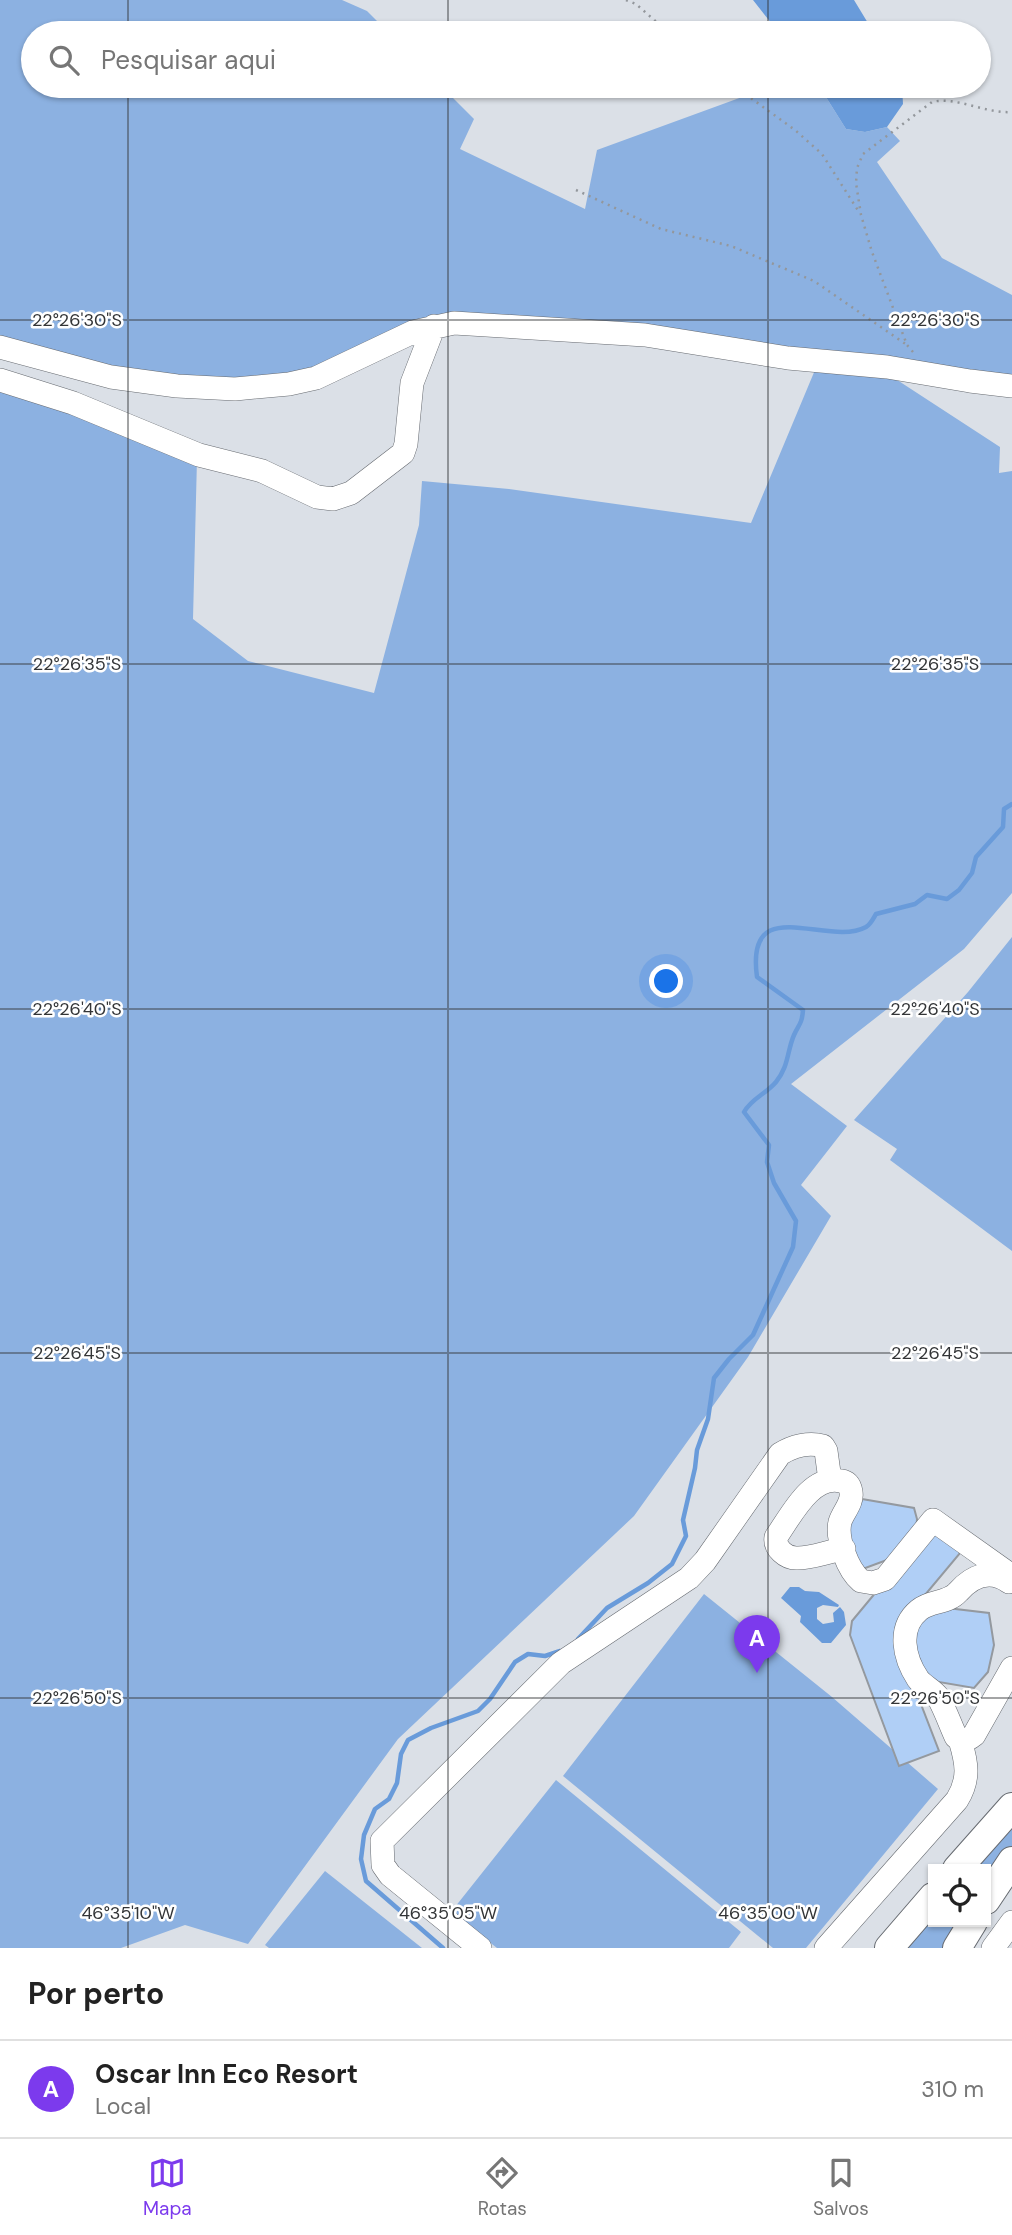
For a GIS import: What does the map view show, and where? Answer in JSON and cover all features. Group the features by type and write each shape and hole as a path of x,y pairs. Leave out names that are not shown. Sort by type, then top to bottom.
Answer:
{"main road":[{"path":"961,1864 1012,1807"},
{"path":"991,1892 1012,1861"},
{"path":"889,1948 928,1903"},
{"path":"957,1948 970,1927"}],"street":[{"path":"0,347 111,377 177,386 236,389 289,384 316,378 413,332 454,323 645,335 788,358 887,367 970,382 1012,386"},
{"path":"0,380 73,402 199,455 261,471 317,497 334,499 351,493 403,453 412,383 433,326"},
{"path":"480,1948 390,1875 383,1865 382,1841 561,1663 690,1578 705,1561 780,1454 790,1448 815,1444 823,1446 827,1451 830,1480"},
{"path":"844,1549 797,1558 789,1557 775,1542 811,1490 830,1480 847,1483 851,1488 852,1496 840,1523 844,1549 857,1578 868,1583 879,1582 885,1578 932,1521 936,1520 1012,1576"},
{"path":"826,1948 957,1800 967,1779 960,1740 956,1737 937,1695 918,1679 906,1656 906,1627 918,1611 949,1600 970,1579 983,1574 1002,1577 1012,1583"},
{"path":"960,1740 968,1740 974,1735 1012,1668"},
{"path":"993,1948 1012,1922"}],"path":[{"path":"626,0 636,4 655,21"},
{"path":"751,98 795,130 822,154 861,215"},
{"path":"907,345 861,215 856,183 857,168 863,154 932,102 945,101 991,112 1012,113"},
{"path":"576,190 661,229 731,246 814,281 907,345 931,374"}],"shaded area":[{"path":"0,0 342,0 367,11 377,21 21,21 21,98 453,98 474,119 460,149 585,209 597,150 739,98 827,98 846,129 865,132 887,127 900,141 877,162 942,258 1012,295 1012,376 441,317 325,366 293,375 238,380 136,371 0,339"},
{"path":"753,0 854,0 867,21 770,21"},
{"path":"827,98 903,98 903,104 887,127 865,132 846,129"},
{"path":"815,370 891,376 1000,447 999,473 1012,471 1012,893 964,949 791,1084 847,1126 801,1185 831,1216 748,1357 634,1516 398,1739 248,1944 185,1925 121,1948 0,1948 0,389 197,459 193,619 248,661 374,693 419,525 422,481 509,489 751,523"},
{"path":"1012,937 1012,1251 890,1160 897,1149 854,1120 968,992"},
{"path":"790,1587 819,1592 839,1605 823,1605 817,1608 817,1619 823,1624 834,1622 833,1613 840,1607 844,1612 846,1625 831,1643 822,1643 800,1622 801,1616 781,1598"},
{"path":"704,1594 832,1697 938,1789 806,1948 773,1948 563,1776"},
{"path":"556,1780 741,1932 729,1948 497,1948 451,1912"},
{"path":"1012,1823 1012,1846 991,1877 991,1864 976,1864"},
{"path":"325,1871 422,1948 269,1948 265,1945"},
{"path":"928,1920 928,1927 958,1927 944,1948 905,1948"}],"building":[{"path":"862,1499 914,1508 917,1519 915,1546 903,1554 860,1570 844,1521 850,1507"},
{"path":"940,1515 971,1540 899,1626 897,1642 939,1751 899,1766 850,1635 852,1621"},
{"path":"930,1606 989,1613 994,1645 988,1672 974,1688 921,1679 911,1628"}],"waterway":[{"path":"578,1639 607,1608 648,1583 672,1564 686,1536 683,1520 697,1450 708,1419 714,1378 753,1335 793,1247 796,1221 774,1183 767,1162 769,1145 744,1112 780,1076 803,1015 803,1010 757,977 757,951 764,935 776,928 793,927 850,932 866,927 876,914 915,904 927,895 947,899 959,890 972,873 976,857 1003,827 1004,809 1012,804"},
{"path":"443,1948 366,1881 361,1859 364,1835 375,1809 389,1799 397,1783 401,1754 408,1740 431,1728 478,1711 490,1699 515,1662 528,1654 545,1656 560,1651"}],"place":[{"name":"Oscar Inn Eco Resort","path":"757,1673"}]}
